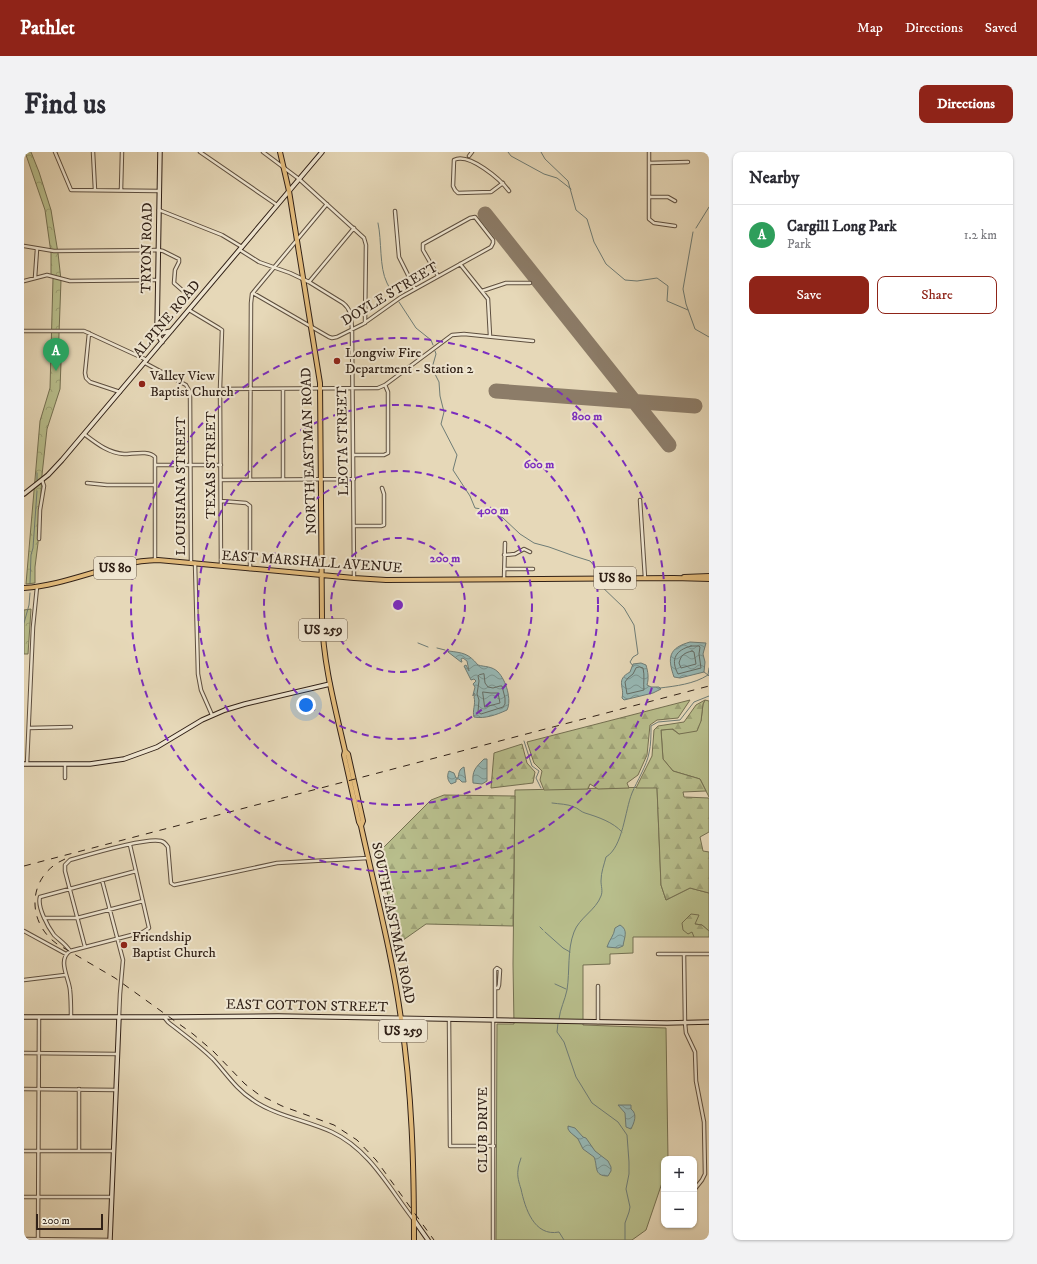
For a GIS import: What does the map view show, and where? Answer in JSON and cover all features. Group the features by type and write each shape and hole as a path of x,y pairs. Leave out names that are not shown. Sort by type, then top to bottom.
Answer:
{"main road":[{"name":"NORTH EASTMAN ROAD","path":"280,152 306,281 320,389 323,633 330,684 345,751 344,755 351,780"},
{"name":"EAST MARSHALL AVENUE","path":"24,588 58,583 127,564 155,560 354,578 418,580 645,578 709,579"},
{"name":"EAST MARSHALL AVENUE","path":"674,578 709,576"},
{"name":"SOUTH EASTMAN ROAD","path":"351,780 359,822 362,826 391,960 401,1018 411,1114 414,1240"}],"street":[{"path":"55,152 71,190 159,191"},
{"path":"93,152 95,190"},
{"path":"121,190 122,152"},
{"name":"TRYON ROAD","path":"160,152 157,328 158,335 162,342"},
{"path":"200,152 278,205"},
{"path":"263,152 299,179 363,236 366,242 365,323"},
{"name":"ALPINE ROAD","path":"24,494 60,463 322,152"},
{"path":"472,152 472,157"},
{"path":"649,152 649,217 651,222 654,224 675,226"},
{"path":"503,184 491,192 456,192 453,186 454,160 459,156 472,157 496,174 509,191"},
{"path":"649,163 688,162"},
{"path":"649,197 667,197 675,201"},
{"path":"250,480 251,303 253,293 327,204"},
{"name":"LEOTA STREET","path":"159,210 224,235 259,262 275,267 306,281 346,305 351,313 354,578"},
{"path":"394,211 399,257 416,289"},
{"name":"DOYLE STREET","path":"253,293 332,338 338,337 365,323 398,299 491,247 493,244 492,239 475,218 473,217 424,243 422,249 438,276"},
{"path":"306,281 354,228"},
{"path":"24,246 54,251 158,250 179,259 175,272 174,283 182,290"},
{"path":"35,278 37,249"},
{"path":"460,264 489,301 490,336"},
{"path":"24,281 48,275 70,281 157,280"},
{"path":"482,291 506,282 530,283"},
{"name":"TEXAS STREET","path":"189,310 222,330 220,388 221,566"},
{"path":"157,328 162,333 172,331"},
{"path":"24,331 81,330 146,361"},
{"path":"89,333 85,373 86,378 90,382 120,392"},
{"path":"220,388 376,389 385,385 450,336 464,334 533,340"},
{"name":"LOUISIANA STREET","path":"146,361 186,384 190,389 193,563 198,674 201,690 212,716"},
{"path":"353,455 384,455 388,453 388,392 385,385"},
{"path":"282,389 283,479"},
{"path":"84,434 104,448 113,452 123,454 152,454 155,458 155,560"},
{"path":"155,465 221,465"},
{"path":"221,480 354,479"},
{"path":"39,539 40,510 44,485 42,480"},
{"path":"87,483 107,485 155,485"},
{"path":"354,526 384,525 384,494 382,488"},
{"path":"640,500 645,578"},
{"path":"221,501 249,504 250,569"},
{"path":"504,579 505,543"},
{"path":"504,554 515,554 524,549 530,552"},
{"path":"504,569 533,569"},
{"path":"37,587 33,627 29,728 25,764 102,763 135,755 165,743 212,716 245,704 330,684"},
{"path":"29,728 71,727"},
{"path":"65,764 65,778"},
{"path":"85,947 65,870 66,864 70,860 157,840 165,843 168,849 171,883 174,885 277,863 369,858"},
{"path":"71,1017 70,989 65,975 64,959 66,954 70,951 143,932 148,929 149,924 130,845"},
{"path":"70,951 54,935 44,918 39,898 69,888 136,871"},
{"path":"24,1240 110,1240 120,992 124,963 102,880"},
{"path":"44,918 77,918 143,900"},
{"path":"24,931 66,954"},
{"path":"658,954 709,954"},
{"path":"684,954 686,1033 695,1052 696,1084 704,1122 705,1174 697,1186"},
{"name":"CLUB DRIVE","path":"493,1240 494,1020 495,970 497,968 500,970 499,985 498,988 495,988"},
{"path":"24,980 65,975"},
{"path":"598,986 598,1022"},
{"name":"EAST COTTON STREET","path":"24,1017 270,1016 598,1022 709,1022"},
{"path":"38,1240 39,1017"},
{"path":"164,1017 168,1022 210,1056 236,1087 254,1101 271,1110 331,1132 354,1145 374,1166 428,1240"},
{"path":"449,1019 450,1146 494,1146"},
{"path":"24,1053 118,1054"},
{"path":"24,1089 116,1090"},
{"path":"79,1089 79,1151"},
{"path":"24,1151 113,1151"},
{"path":"24,1197 112,1197"}],"green space":[{"path":"25,152 31,152 51,210 61,280 58,361 61,362 60,389 47,429 42,475 35,583 26,584 40,421 50,388 53,278 51,274 51,253 45,210"},
{"path":"31,609 28,654 24,654 24,610"},
{"path":"690,700 678,718 657,720 650,725 647,755 638,775 627,783 629,788 598,789 590,784 588,789 544,790 540,780 542,771 534,763 527,742"},
{"path":"705,700 709,701 709,797 700,779 673,771 663,759 661,730 672,729 679,734 701,721 703,704"},
{"path":"705,700 703,704 701,721 697,731 679,734 673,729 661,730 663,759 673,771 700,779 706,791 683,792 684,797 709,798 709,832 700,837 703,851 709,852 709,893 690,888 666,900 661,885 657,788 636,788 652,756 654,730 658,726 684,722 696,705"},
{"path":"522,744 527,763 535,772 533,783 491,788 494,753"},
{"path":"657,787 661,885 666,900 690,888 709,893 709,931 702,925 695,924 691,914 694,937 633,937 633,953 610,954 610,964 583,965 583,1025 666,1028 668,1156 661,1156 661,1186 646,1230 632,1240 496,1240 497,1024 514,1024 513,964 515,790"},
{"path":"444,795 515,796 513,926 426,924 399,943 378,853 431,800"},
{"path":"691,914 699,915 695,924 702,925 709,931 709,937 694,937 692,932 688,934 683,930 682,923"}],"water":[{"path":"690,642 706,643 703,654 705,662 704,672 680,678 674,677 670,659 672,654 678,647"},
{"path":"448,652 465,654 478,665 491,668 498,672 507,690 509,701 507,710 490,716 474,717 474,693 473,695 475,687 473,684 476,681 474,679 471,680 464,666 466,665 469,671 467,661 463,658 461,659 461,662"},
{"path":"641,663 646,665 648,675 647,685 651,687 659,687 661,689 653,693 624,700 622,698 623,678 630,672 633,664"},
{"path":"484,759 487,759 487,781 482,784 473,783 473,775 475,770"},
{"path":"464,767 466,782 456,779 456,782 451,784 448,778 449,771 454,773 456,778 458,778 460,770"},
{"path":"620,925 623,927 625,932 623,946 618,948 607,947 615,928"},
{"path":"618,1105 631,1105 631,1109 635,1116 631,1129 626,1127 625,1113"},
{"path":"568,1126 575,1128 583,1137 586,1138 595,1151 608,1161 611,1171 608,1176 603,1176 598,1172 594,1157 583,1149 578,1139 568,1129"}],"waterway":[{"path":"508,152 511,156 544,174 557,178 571,189"},
{"path":"541,152 545,159 568,181 576,210 587,219 594,242 606,264 625,280 637,281 657,278 668,286 667,301 688,310"},
{"path":"696,228 709,207"},
{"path":"378,223 384,277 395,296"},
{"path":"693,232 683,289 686,304 695,329 709,337"},
{"path":"399,302 416,328 431,340 433,345"},
{"path":"435,351 436,354 432,368 439,382 440,396 444,412 441,424 457,455 453,470 470,496 475,508 488,510 503,518 520,534 534,543 590,561 598,570 598,574"},
{"path":"37,473 37,480"},
{"path":"30,583 37,491"},
{"path":"598,583 624,608 634,625 638,654 633,657 630,662 633,666"},
{"path":"24,623 29,605 30,593"},
{"path":"418,643 428,647"},
{"path":"437,648 445,650"},
{"path":"704,672 708,675 709,668"},
{"path":"660,688 685,684 697,681 708,675 709,676"},
{"path":"559,1019 567,990 570,953 574,932 576,927 595,906 601,896 601,881 606,857 612,852 620,837 632,793 648,758 651,726 658,722 680,720 694,702 709,696"},
{"path":"524,741 532,766 539,771 536,778 541,788"},
{"path":"552,803 572,806 610,823 622,832"},
{"path":"540,927 543,930"},
{"path":"545,932 563,948 570,952"},
{"path":"555,984 566,989"},
{"path":"558,1023 557,1032 564,1042 576,1077 592,1103 618,1122 627,1135 629,1174 626,1189 630,1207 625,1223 625,1240"},
{"path":"521,1158 518,1168 518,1177 525,1204 532,1220 543,1230 559,1232 564,1240"}],"runway":[{"path":"485,214 669,445"},
{"path":"496,391 695,406"}],"railway":[{"path":"24,866 709,686"},
{"path":"65,859 53,866 44,876 38,887 35,899 36,911 40,923 47,934 57,944 115,978 193,1034 213,1051 245,1084 258,1094 282,1106 334,1125 357,1140 376,1160 434,1240"}],"place":[{"name":"Longviw Fire Department - Station 2","path":"337,361"},
{"name":"Cargill Long Park","path":"56,371"},
{"name":"Valley View Baptist Church","path":"142,384"},
{"name":"Friendship Baptist Church","path":"124,945"}]}
